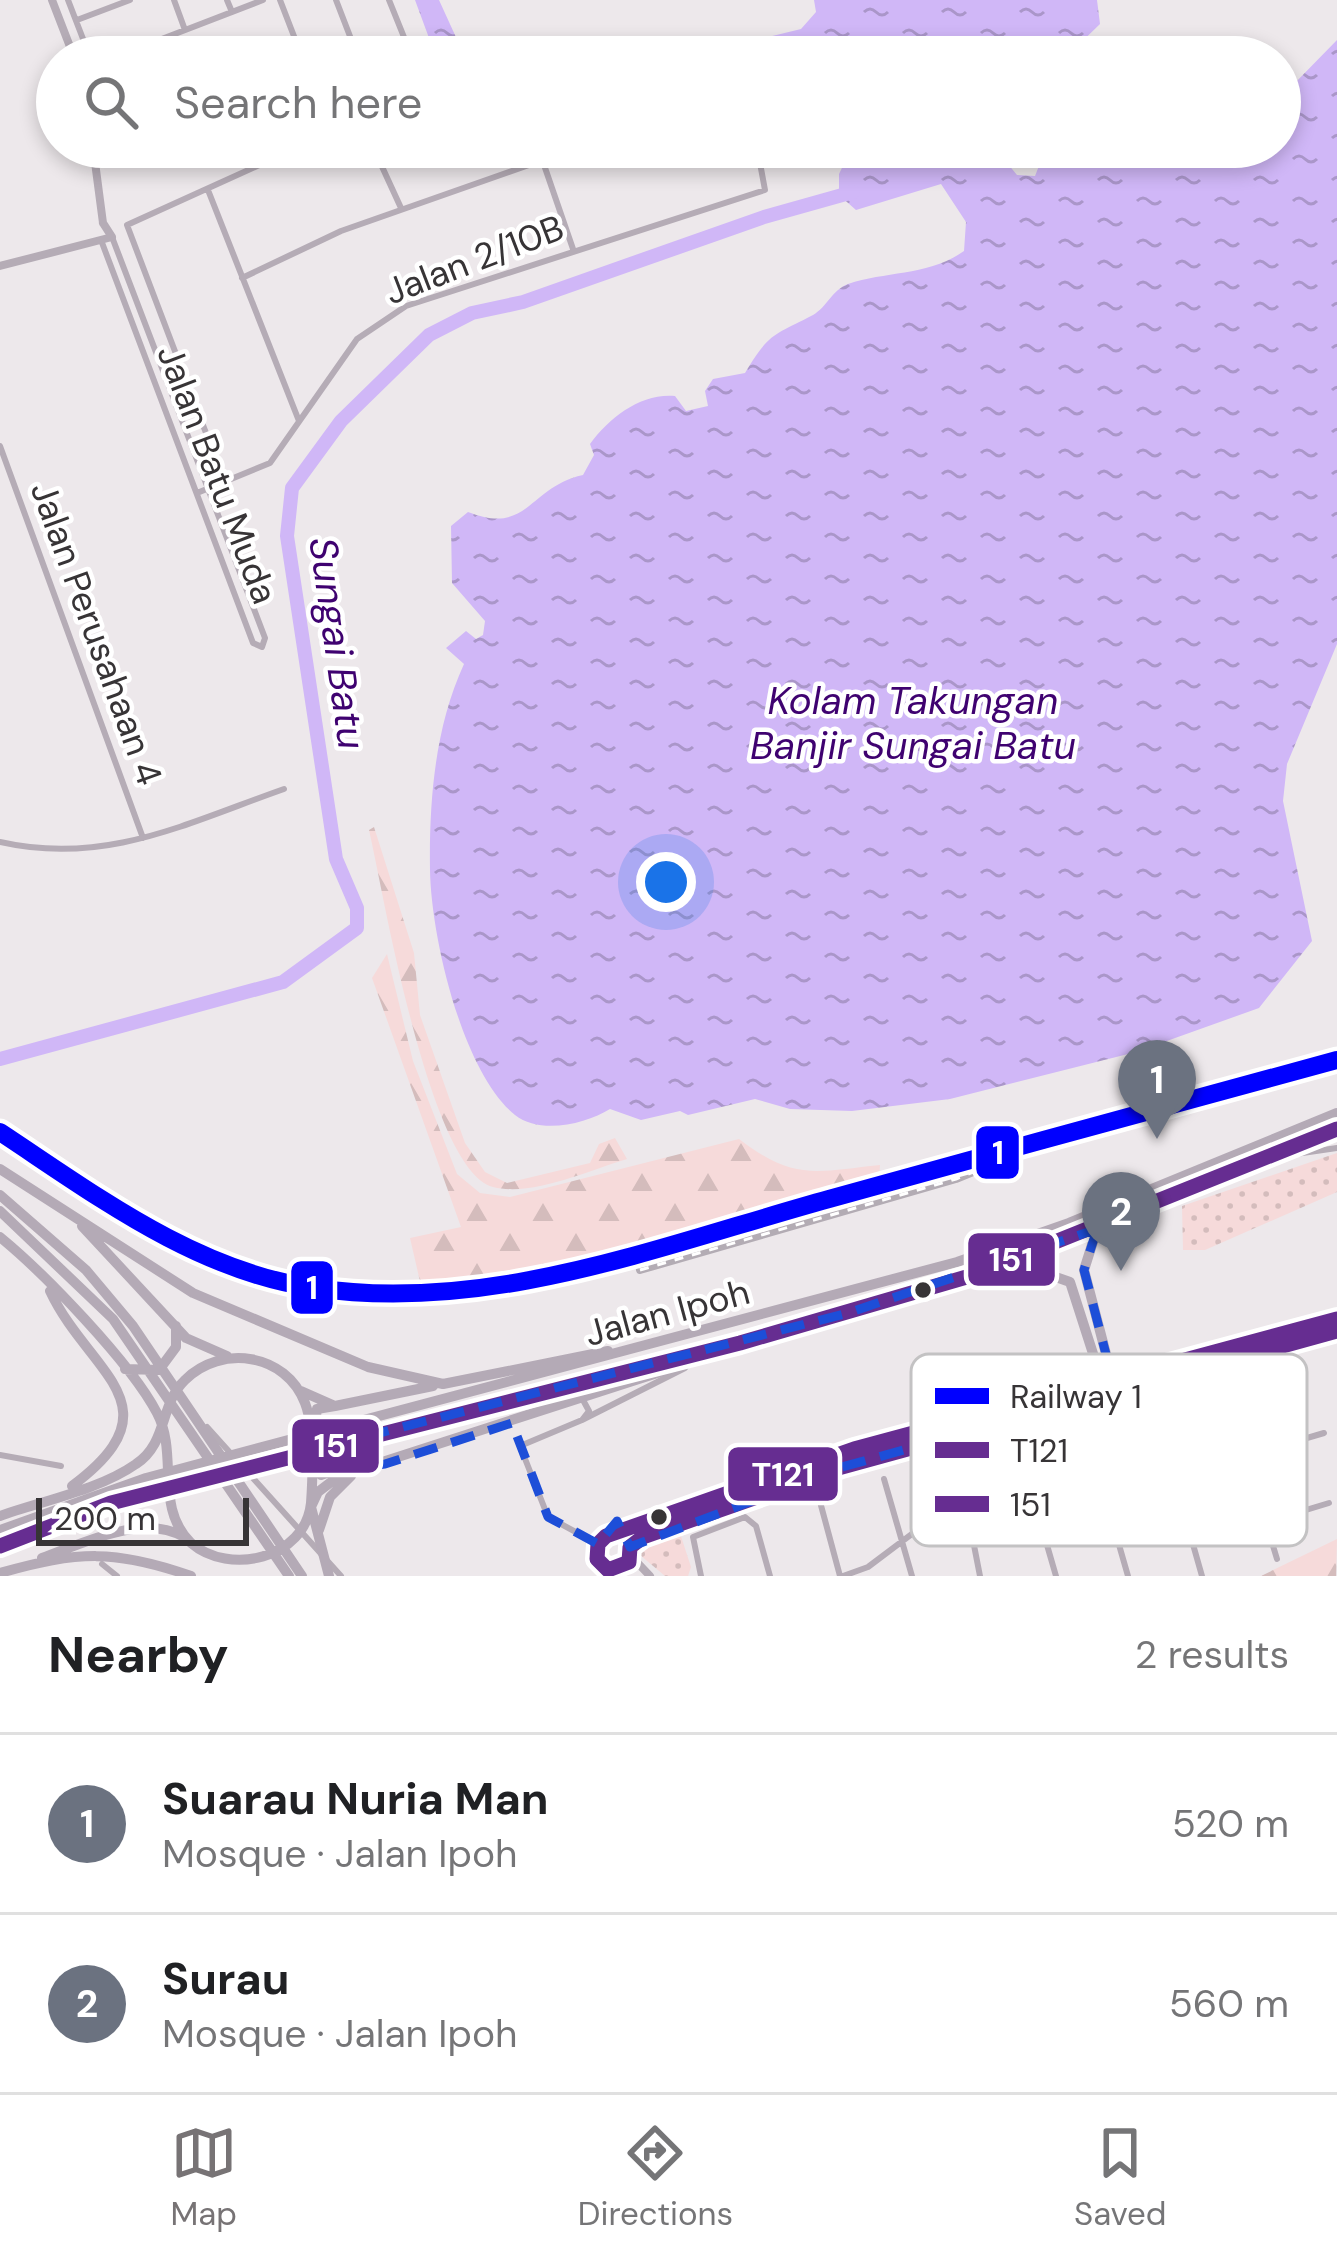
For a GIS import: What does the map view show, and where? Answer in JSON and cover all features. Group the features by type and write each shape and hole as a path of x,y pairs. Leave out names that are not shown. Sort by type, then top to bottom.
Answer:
{"highway":[{"name":"Jalan Ipoh","path":"0,1530 146,1478 734,1325 1029,1237 1337,1113"},
{"name":"Jalan Ipoh","path":"0,1546 111,1503 740,1342 970,1276 1337,1129"},
{"path":"0,1169 240,1317 368,1367 443,1384"},
{"path":"0,1195 113,1319 289,1576"},
{"path":"0,1211 28,1225 109,1296 198,1418 302,1576"},
{"path":"76,1219 196,1345 268,1364 299,1389 335,1406"},
{"path":"1097,1229 1084,1270 1102,1354"},
{"path":"0,1237 124,1369 164,1430"},
{"path":"970,1276 1033,1270 1070,1282 1096,1354"},
{"path":"46,1283 56,1305 116,1383 124,1406 122,1433 114,1450 62,1493"},
{"path":"385,1464 359,1462 321,1475 317,1409 734,1325"},
{"path":"124,1369 159,1370 171,1358 176,1326"},
{"path":"213,1557 243,1562 277,1552 295,1538 326,1484 693,1364 740,1342"},
{"path":"187,1539 171,1511 164,1430 172,1394 202,1366 232,1357"},
{"path":"299,1389 308,1418 310,1507 329,1576"},
{"path":"0,1516 139,1462 164,1430"},
{"path":"317,1539 326,1504 352,1474"},
{"path":"20,1568 143,1526 166,1528 244,1576"},
{"path":"0,1573 106,1553 134,1556 191,1576"}],"street":[{"path":"52,0 66,36"},
{"path":"68,0 82,36"},
{"path":"76,21 130,0"},
{"path":"174,0 185,30"},
{"path":"227,0 232,12"},
{"path":"169,36 263,0"},
{"path":"280,0 294,36"},
{"path":"335,0 350,36"},
{"path":"389,0 404,36"},
{"path":"96,168 101,240"},
{"path":"225,484 127,231 133,220 254,168"},
{"path":"383,168 401,208"},
{"path":"242,278 401,208 516,168"},
{"path":"545,168 573,249"},
{"name":"Jalan 2/10B","path":"197,493 270,463 357,339 406,306 766,190 761,168"},
{"path":"208,190 299,421"},
{"path":"0,266 112,237 103,223"},
{"name":"Jalan Batu Muda","path":"101,240 253,643 262,646 265,638 112,237"},
{"name":"Jalan Perusahaan 4","path":"0,446 143,838"},
{"path":"0,842 55,853 143,838 284,789"},
{"path":"1267,1158 1337,1148"},
{"path":"1227,1354 1337,1319"},
{"path":"1242,1354 1337,1331"},
{"path":"598,1544 548,1517 520,1446 693,1364"},
{"path":"582,1420 589,1411 583,1400"},
{"path":"198,1418 341,1576"},
{"path":"1307,1437 1324,1432"},
{"path":"598,1544 658,1516 854,1449 911,1435"},
{"path":"598,1544 599,1563 624,1573 631,1552 662,1529 911,1447"},
{"path":"0,1455 61,1466"},
{"path":"884,1479 912,1576"},
{"path":"819,1498 841,1576 868,1567 911,1534"},
{"path":"1307,1510 1329,1503"},
{"path":"701,1576 693,1537 745,1517 756,1526 770,1576"},
{"path":"617,1535 650,1576"},
{"path":"974,1546 980,1576"},
{"path":"1047,1546 1055,1576"},
{"path":"1119,1546 1128,1576"},
{"path":"1194,1546 1202,1576"},
{"path":"1273,1546 1277,1559"},
{"path":"103,1564 117,1576"}],"highlighted area":[{"path":"1097,1229 1084,1270 1113,1381 1103,1383 1106,1394 842,1467 630,1547 617,1521 598,1544 548,1517 512,1423 385,1464 318,1472 317,1449 848,1313"}],"green space":[{"path":"374,827 414,953 420,1015 465,1143 485,1172 507,1183 590,1163 599,1144 615,1138 627,1159 525,1188 493,1187 470,1169 449,1133 413,1026 369,830"},
{"path":"387,954 413,1061 457,1174 480,1193 510,1197 739,1139 790,1168 880,1165 879,1180 574,1264 422,1290 410,1238 461,1227 372,978"},
{"path":"1337,1153 1337,1192 1205,1250 1183,1250 1182,1206"},
{"path":"678,1527 691,1567 688,1576 665,1576 640,1555 649,1537"},
{"path":"1337,1539 1336,1576 1261,1576"}],"water":[{"path":"415,0 439,0 455,36 428,36"},
{"path":"814,0 1097,0 1100,24 1088,36 772,36 801,29 816,12"},
{"name":"Kolam Takungan Banjir Sungai Batu","path":"1337,40 1337,644 1287,764 1283,801 1312,941 1259,1008 1136,1052 950,1099 852,1111 790,1109 755,1099 641,1120 610,1109 576,1123 550,1126 515,1115 496,1095 465,1036 443,965 432,898 430,844 436,764 446,713 464,664 446,648 466,631 476,639 483,635 485,621 452,583 451,526 468,512 488,518 517,514 550,489 583,475 594,455 590,444 617,416 638,403 675,396 686,411 708,406 705,391 713,379 745,373 767,342 818,312 842,287 936,265 964,251 966,222 941,184 856,210 839,195 842,168 1011,168 1017,175 1035,176 1038,168 1301,168 1301,77"}],"waterway":[{"name":"Sungai Batu","path":"0,1059 283,982 357,928 357,908 336,859 287,536 292,488 341,421 429,335 472,313 523,302 764,217 853,192"}],"railway":[{"path":"640,1270 956,1179 1034,1147"}],"rail line":[{"name":"1","path":"0,1132 149,1228 229,1265 314,1288 380,1294 446,1292 511,1283 639,1254 1337,1060"}],"transit line":[{"name":"151","path":"0,1546 111,1503 740,1343 970,1276 1337,1129"},
{"name":"T121","path":"1207,1354 1337,1319"},
{"name":"T121","path":"1253,1354 1337,1331"},
{"name":"T121","path":"911,1434 606,1536 598,1544 597,1559 608,1570 629,1562 630,1547 643,1537 842,1467 911,1448"}],"place":[{"name":"Suarau Nuria Man","path":"1157,1139"},
{"name":"Surau","path":"1121,1271"}]}
